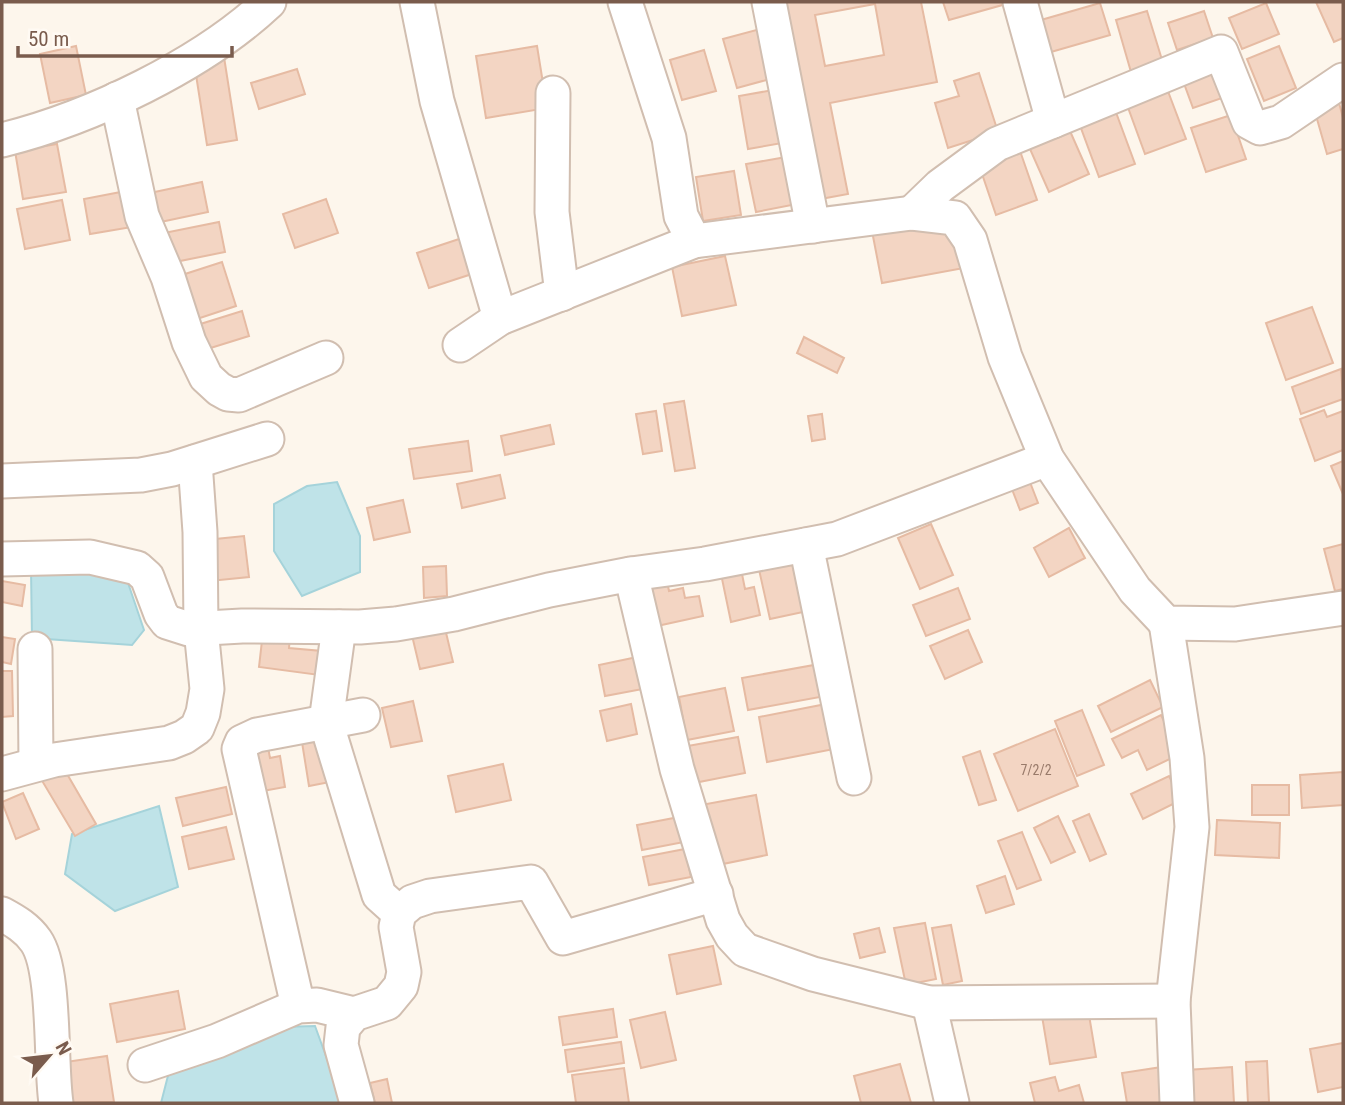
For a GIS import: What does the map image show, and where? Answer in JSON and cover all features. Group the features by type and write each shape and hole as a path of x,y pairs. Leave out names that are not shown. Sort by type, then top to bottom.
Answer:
{"street":[{"path":"2,140 90,112 117,99 231,34 269,2"},
{"path":"417,2 437,100 500,318"},
{"path":"625,2 669,138 681,216 694,241"},
{"path":"769,2 813,226"},
{"path":"1020,2 1053,121"},
{"path":"912,214 940,186 997,144 1221,52 1249,121 1260,128 1281,122 1343,80"},
{"path":"553,93 552,212 562,294"},
{"path":"117,99 142,216 168,278 189,342 206,377 219,389 239,395 326,358"},
{"path":"460,345 500,318 694,241 912,214 954,218 971,240 1005,357 1047,459 1135,590 1166,623 1186,758 1192,827 1173,1001 1177,1103"},
{"path":"2,481 141,475 195,462 267,439"},
{"path":"2,559 90,557 137,568 147,577 161,614 167,622 189,629 267,625 339,627 397,624 454,614 549,590 631,574 705,564 837,539 1047,459"},
{"path":"2,774 36,764 102,751 169,743 197,728 207,690 201,629 200,531 195,462"},
{"path":"806,545 854,778"},
{"path":"631,574 677,769 723,920 732,936 745,950 813,974 929,1003 1173,1001"},
{"path":"1166,623 1235,624 1343,608"},
{"path":"339,627 327,722 379,895 399,913"},
{"path":"35,649 36,764"},
{"path":"298,1006 239,749 247,738 363,715"},
{"path":"357,1103 341,1045 343,1027 354,1014 387,1003 401,986 404,972 396,927 399,913 412,902 430,896 531,882 563,938 716,894"},
{"path":"2,914 22,925 37,941 44,959 49,990 56,1103"},
{"path":"929,1003 952,1103"},
{"path":"145,1065 217,1041 298,1006 317,1005 354,1014"}],"water":[{"path":"337,482 360,536 360,572 302,596 274,551 274,504 307,486"},
{"path":"75,565 127,580 144,630 132,645 32,638 31,569"},
{"path":"159,806 178,887 115,911 65,874 72,834"},
{"path":"315,1026 343,1103 161,1103 171,1064 281,1027"}],"building":[{"path":"776,2 921,2 937,82 830,103 848,194 815,200","holes":["875,4 884,55 825,66 815,15"]},
{"path":"943,2 1005,2 1006,4 949,20"},
{"path":"1316,2 1343,2 1343,38 1334,42"},
{"path":"1100,3 1110,35 1051,52 1041,20"},
{"path":"1266,3 1279,34 1242,49 1229,18"},
{"path":"1147,11 1163,63 1131,72 1116,20"},
{"path":"1204,11 1213,38 1177,50 1168,23"},
{"path":"768,27 781,76 737,88 723,39"},
{"path":"76,46 86,95 50,103 40,54"},
{"path":"537,46 547,108 486,118 476,56"},
{"path":"1279,46 1296,88 1264,101 1247,59"},
{"path":"704,50 716,91 682,100 670,60"},
{"path":"224,57 237,140 207,145 194,62"},
{"path":"1217,66 1228,96 1193,108 1182,78"},
{"path":"297,69 305,94 259,109 251,83"},
{"path":"979,73 998,132 948,148 935,103 959,96 954,81"},
{"path":"1166,86 1186,139 1145,154 1126,102"},
{"path":"779,89 788,142 748,149 739,96"},
{"path":"1338,99 1343,118 1343,149 1327,154 1313,105"},
{"path":"1114,107 1135,164 1099,177 1078,120"},
{"path":"1231,115 1246,159 1206,172 1191,128"},
{"path":"1066,122 1089,174 1049,192 1026,140"},
{"path":"57,144 66,192 23,199 15,151"},
{"path":"1019,148 1037,200 996,215 978,162"},
{"path":"792,156 802,203 756,212 746,164"},
{"path":"734,171 741,215 703,221 696,177"},
{"path":"202,182 208,212 151,224 145,194"},
{"path":"126,191 132,227 90,234 84,199"},
{"path":"326,199 338,233 295,248 283,214"},
{"path":"62,200 70,240 25,249 17,209"},
{"path":"219,222 225,252 170,263 164,233"},
{"path":"936,223 961,245 964,268 882,283 872,231"},
{"path":"465,237 478,272 429,288 417,253"},
{"path":"725,256 736,305 682,316 672,267"},
{"path":"222,262 236,306 197,319 182,275"},
{"path":"1312,307 1333,363 1286,380 1266,323"},
{"path":"242,311 249,336 201,351 194,326"},
{"path":"804,337 844,358 837,373 797,353"},
{"path":"1341,369 1343,399 1301,414 1292,387"},
{"path":"684,401 695,468 675,471 664,404"},
{"path":"1324,410 1327,417 1343,411 1343,450 1315,461 1300,419"},
{"path":"656,411 662,451 643,454 636,414"},
{"path":"822,414 825,439 812,441 808,416"},
{"path":"550,425 554,444 505,455 501,436"},
{"path":"468,441 472,471 414,479 409,449"},
{"path":"1343,461 1343,494 1331,466"},
{"path":"500,475 505,498 462,508 457,484"},
{"path":"1028,477 1038,503 1020,510 1010,484"},
{"path":"403,500 410,532 374,540 367,508"},
{"path":"931,524 953,575 920,589 898,538"},
{"path":"1069,528 1085,558 1049,577 1034,548"},
{"path":"244,536 249,577 210,581 206,540"},
{"path":"1343,544 1343,589 1335,591 1324,549"},
{"path":"791,558 803,612 770,619 758,565"},
{"path":"446,566 447,596 424,598 423,567"},
{"path":"741,569 745,589 754,587 760,615 731,622 721,574"},
{"path":"666,577 669,591 683,588 685,598 699,596 703,616 657,626 647,582"},
{"path":"2,581 25,585 22,606 2,602"},
{"path":"958,588 970,619 926,636 913,605"},
{"path":"443,620 453,662 420,669 410,627"},
{"path":"968,630 982,662 945,679 930,646"},
{"path":"263,632 290,636 289,648 322,651 319,675 259,667"},
{"path":"2,637 15,639 11,664 2,662"},
{"path":"642,656 648,688 605,696 599,665"},
{"path":"814,665 820,697 748,710 742,678"},
{"path":"2,671 12,671 13,716 2,717"},
{"path":"1150,680 1163,707 1111,732 1098,706"},
{"path":"725,688 734,731 687,740 679,697"},
{"path":"413,701 422,741 391,747 382,708"},
{"path":"631,704 637,734 607,741 600,711"},
{"path":"826,704 834,749 767,762 759,717"},
{"path":"1082,710 1104,765 1077,776 1055,721"},
{"path":"1161,715 1180,754 1147,770 1138,750 1122,758 1112,739"},
{"path":"1055,729 1078,786 1018,811 994,754"},
{"path":"322,732 330,782 309,786 301,736"},
{"path":"738,737 745,773 689,784 682,747"},
{"path":"267,742 270,758 280,756 285,787 257,792 250,744"},
{"path":"980,751 996,800 979,805 963,757"},
{"path":"503,764 511,800 456,812 448,776"},
{"path":"63,767 96,824 75,836 41,779"},
{"path":"1343,772 1343,805 1302,808 1300,775"},
{"path":"1169,776 1181,800 1143,819 1131,794"},
{"path":"1252,785 1289,785 1289,815 1252,815"},
{"path":"226,787 232,814 183,826 176,798"},
{"path":"23,793 39,829 16,839 2,802"},
{"path":"756,795 767,855 713,866 701,805"},
{"path":"1089,814 1106,854 1090,861 1073,821"},
{"path":"1058,816 1075,852 1051,863 1034,828"},
{"path":"679,817 684,842 642,850 637,825"},
{"path":"1217,820 1280,823 1279,858 1215,855"},
{"path":"226,827 234,859 189,869 182,837"},
{"path":"1022,832 1041,880 1017,889 998,841"},
{"path":"685,849 691,877 649,885 643,857"},
{"path":"1005,876 1014,904 986,913 977,886"},
{"path":"925,923 936,979 906,985 894,928"},
{"path":"951,925 962,981 943,985 932,928"},
{"path":"879,928 885,952 860,958 854,934"},
{"path":"713,946 721,984 677,994 669,955"},
{"path":"178,991 185,1029 117,1042 110,1004"},
{"path":"613,1009 617,1037 563,1045 559,1017"},
{"path":"1088,1009 1096,1057 1050,1064 1042,1016"},
{"path":"665,1012 676,1060 641,1068 630,1020"},
{"path":"621,1042 624,1063 568,1072 565,1050"},
{"path":"1343,1043 1343,1087 1318,1092 1310,1049"},
{"path":"107,1056 114,1102 65,1103 59,1063"},
{"path":"1267,1061 1269,1102 1248,1103 1246,1062"},
{"path":"900,1064 911,1103 861,1103 854,1076"},
{"path":"1162,1067 1168,1103 1127,1103 1122,1073"},
{"path":"1232,1067 1234,1103 1188,1103 1186,1070"},
{"path":"624,1068 629,1103 576,1103 572,1075"},
{"path":"1055,1077 1059,1091 1079,1085 1084,1103 1035,1103 1030,1083"},
{"path":"387,1079 392,1103 375,1103 370,1083"}]}
